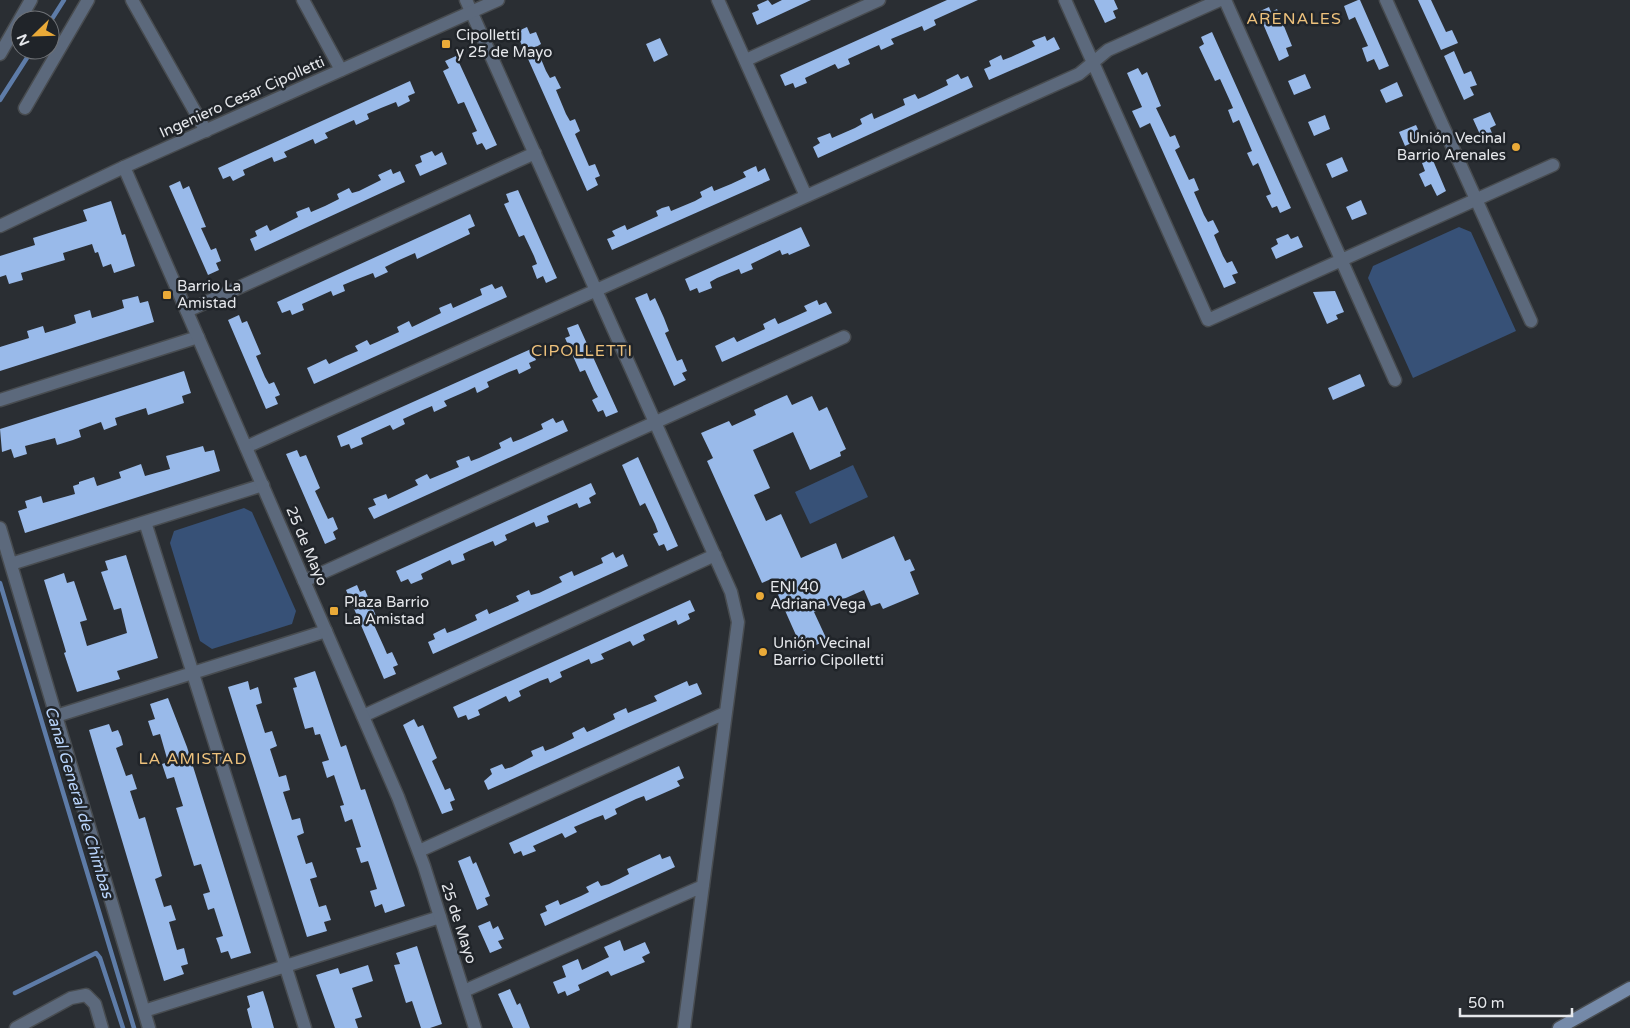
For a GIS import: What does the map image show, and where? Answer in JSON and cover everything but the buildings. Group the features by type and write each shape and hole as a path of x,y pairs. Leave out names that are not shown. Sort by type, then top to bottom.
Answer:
{"main road":[{"path":"1559,1028 1630,988"}],"street":[{"path":"0,54 31,0"},
{"path":"25,108 88,0"},
{"path":"132,0 206,131"},
{"path":"303,0 341,70"},
{"path":"466,0 734,599 738,622 684,1028"},
{"name":"Ingeniero Cesar Cipolletti","path":"0,226 124,167 498,0"},
{"path":"718,0 806,196"},
{"path":"746,60 879,0"},
{"path":"1065,0 1208,320 1553,165"},
{"path":"246,447 1079,74 1108,50 1220,0"},
{"path":"1224,0 1395,380"},
{"path":"1386,0 1531,321"},
{"path":"187,311 535,153"},
{"name":"25 de Mayo","path":"124,167 363,716 419,851 476,1028"},
{"path":"0,400 198,337"},
{"path":"304,581 844,337"},
{"path":"11,564 262,485"},
{"path":"145,522 305,1028"},
{"path":"0,528 150,1028"},
{"path":"363,716 715,555"},
{"path":"56,716 326,631"},
{"path":"419,851 726,713"},
{"path":"464,990 703,886"},
{"path":"144,1011 440,917"},
{"path":"16,1028 71,998 86,995 95,1004 102,1028"}],"shaded area":[{"path":"1459,227 1471,232 1516,331 1413,378 1368,278 1373,266"},
{"path":"853,465 868,497 810,524 795,492"},
{"path":"244,508 252,512 296,611 292,624 212,649 200,641 170,543 174,531"}],"waterway":[{"path":"58,10 64,0"},
{"path":"0,100 26,60"},
{"name":"Canal General de Chimbas","path":"0,583 134,1028"},
{"path":"15,993 96,953 100,958 123,1028"}],"place":[{"name":"Cipolletti y 25 de Mayo","path":"446,44"},
{"name":"Unión Vecinal Barrio Arenales","path":"1516,147"},
{"name":"Barrio La Amistad","path":"167,295"},
{"name":"ENI 40 Adriana Vega","path":"760,596"},
{"name":"Plaza Barrio La Amistad","path":"334,611"},
{"name":"Unión Vecinal Barrio Cipolletti","path":"763,652"}],"district":[{"name":"ARENALES","path":"1294,19"},
{"name":"CIPOLLETTI","path":"582,351"},
{"name":"LA AMISTAD","path":"193,759"}]}
